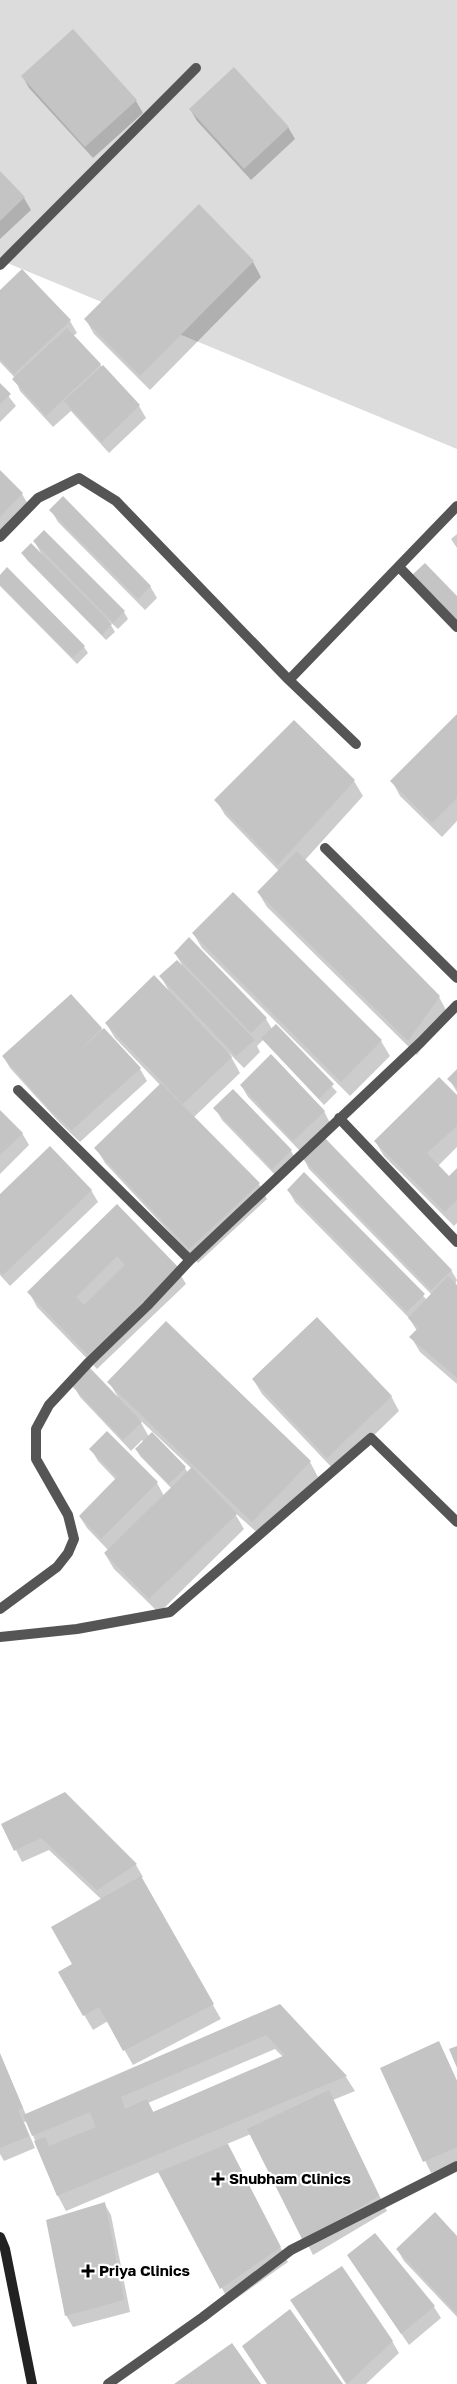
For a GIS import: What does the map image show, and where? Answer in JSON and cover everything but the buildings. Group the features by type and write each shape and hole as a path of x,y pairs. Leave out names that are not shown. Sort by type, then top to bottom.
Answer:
{"street":[{"path":"0,265 196,68"},
{"path":"0,537 38,498 79,478 116,501 289,680 356,744"},
{"path":"289,680 457,506"},
{"path":"398,567 457,626"},
{"path":"325,848 457,978"},
{"path":"0,1609 57,1567 68,1553 74,1539 68,1515 36,1459 36,1429 49,1405 88,1362 148,1306 190,1260 421,1042 457,1005"},
{"path":"18,1090 190,1260"},
{"path":"339,1118 457,1242"},
{"path":"0,1637 77,1629 170,1612 371,1438 457,1522"},
{"path":"108,2384 291,2250 457,2166"},
{"path":"0,2237 5,2249 32,2384"}],"shaded area":[{"path":"0,0 457,0 457,449 0,260"}],"place":[{"name":"Shubham Clinics","path":"218,2179"},
{"name":"Priya Clinics","path":"88,2271"}]}
